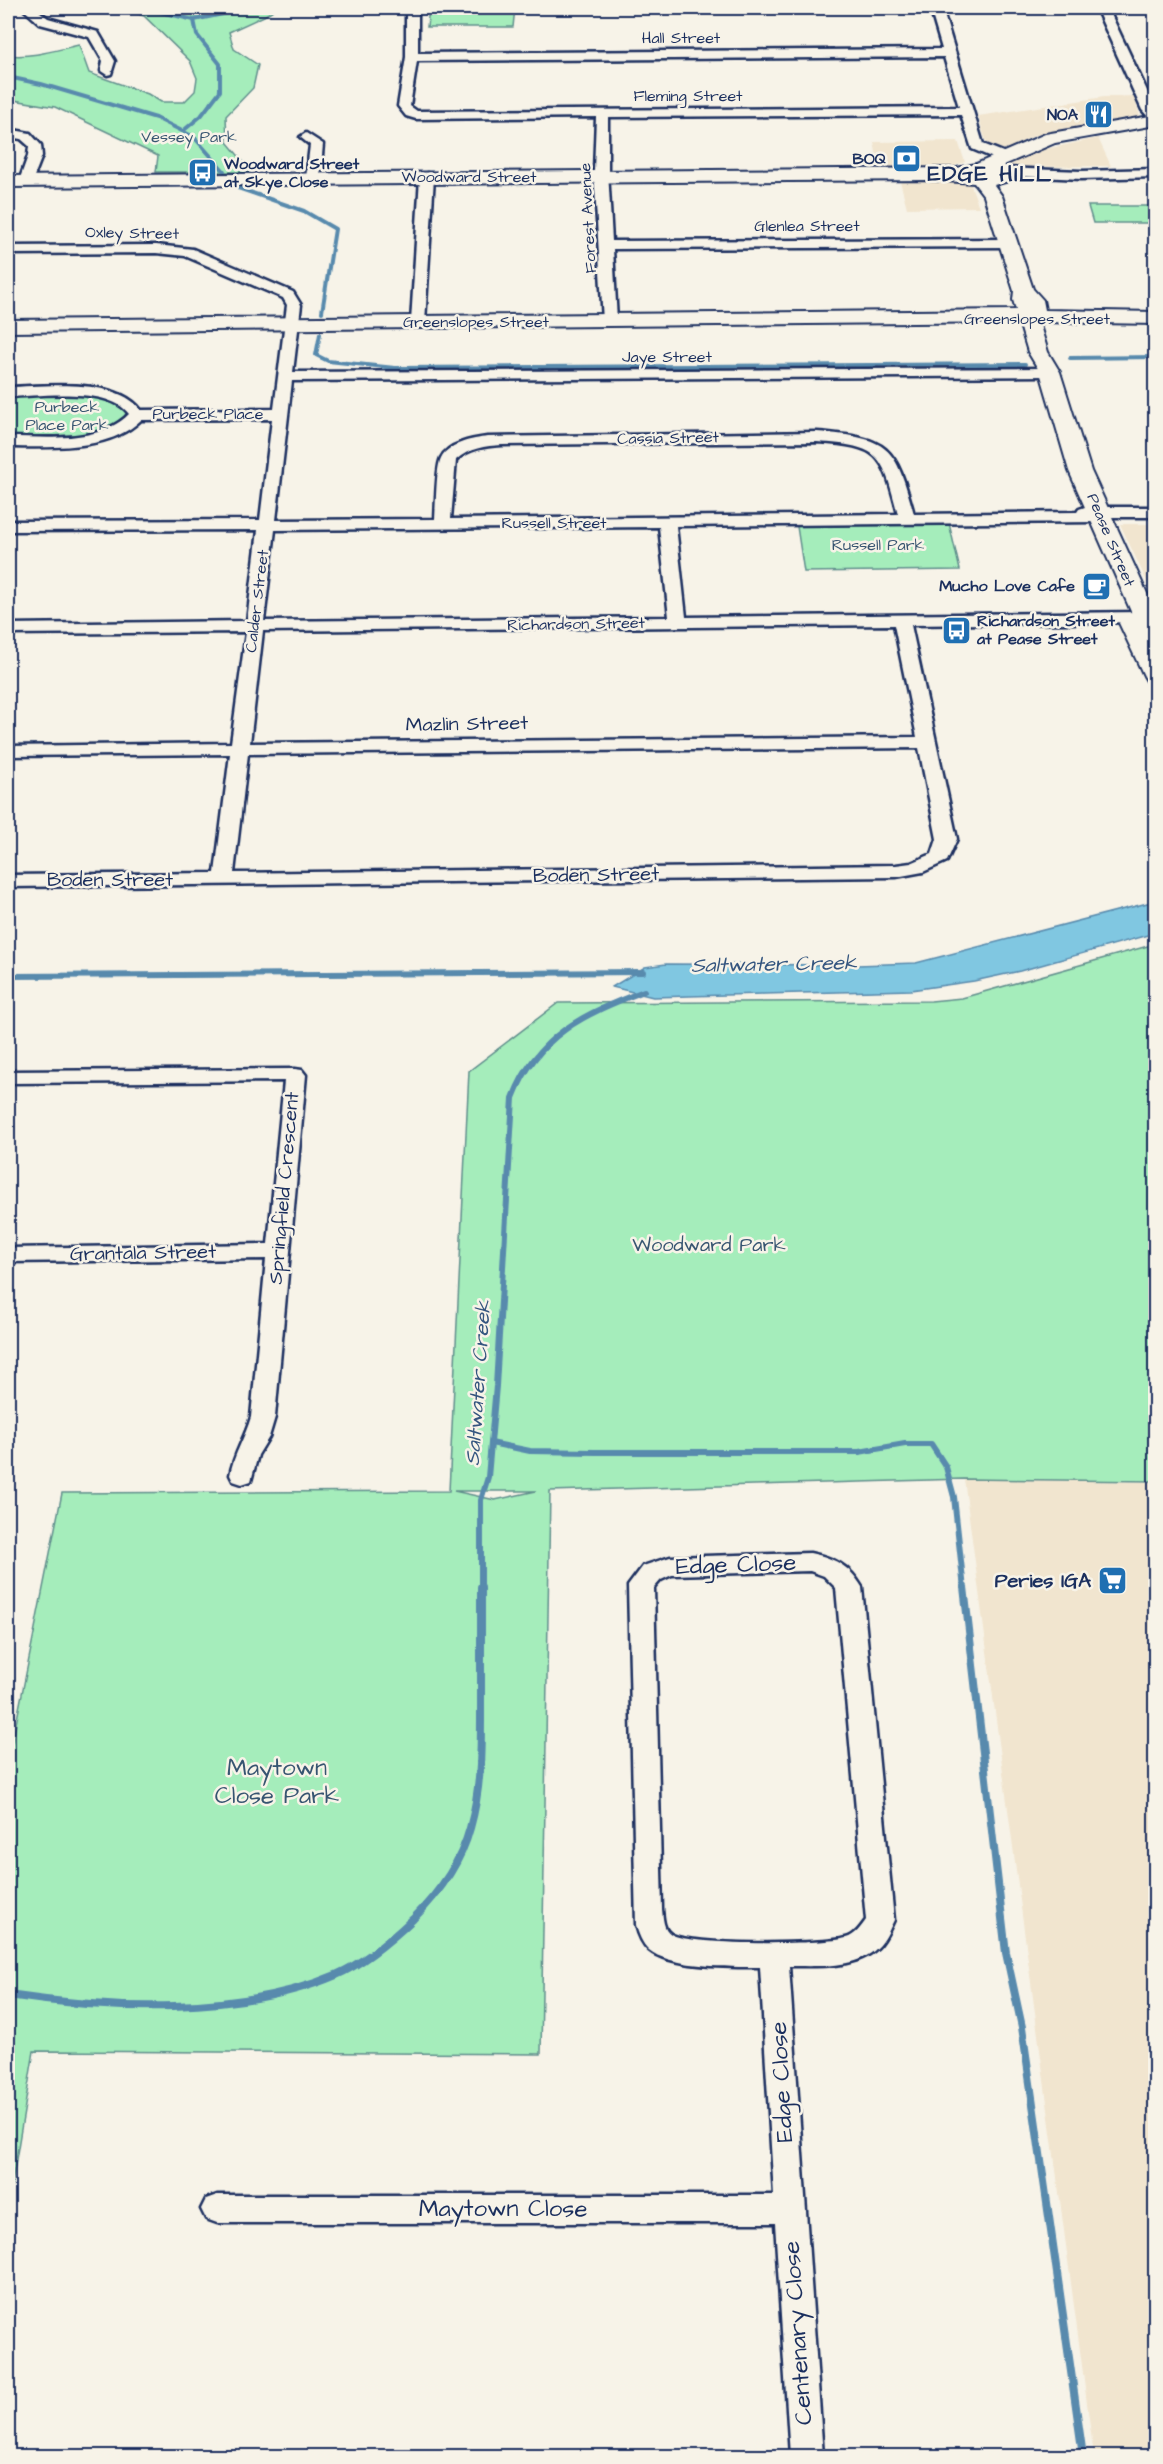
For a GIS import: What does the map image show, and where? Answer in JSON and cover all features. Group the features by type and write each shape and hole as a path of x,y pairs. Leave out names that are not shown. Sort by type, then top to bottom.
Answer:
{"street":[{"path":"28,8 44,21 94,35 109,62 107,71"},
{"path":"412,8 412,57"},
{"path":"936,8 977,146 985,151 991,174 1051,138 1155,119 1148,110 1102,8"},
{"name":"Hall Street","path":"412,57 950,53"},
{"name":"Fleming Street","path":"412,57 404,106 410,113 424,115 967,111"},
{"name":"Forest Avenue","path":"602,114 602,176 610,321"},
{"path":"8,133 25,136 35,145 35,156 17,181"},
{"path":"306,137 317,144 313,178"},
{"name":"Woodward Street","path":"17,181 1155,173"},
{"name":"Pease Street","path":"991,174 1008,243 1024,291 1033,300 1034,318 1049,352 1050,372 1092,515 1137,617 1155,676"},
{"path":"418,322 427,177"},
{"name":"Glenlea Street","path":"606,245 1008,243"},
{"name":"Oxley Street","path":"8,250 156,249 188,252 288,295 294,305 292,323"},
{"name":"Greenslopes Street","path":"8,326 1155,318"},
{"name":"Calder Street","path":"224,879 253,627 292,323"},
{"name":"Jaye Street","path":"285,377 1050,372"},
{"name":"Purbeck Place","path":"8,392 108,394 128,403 137,415"},
{"name":"Purbeck Place","path":"8,442 94,438 131,422 137,415 280,414"},
{"name":"Cassia Street","path":"443,524 448,459 454,452 467,446 502,440 816,437 863,441 878,447 887,455 907,519"},
{"name":"Russell Street","path":"8,526 667,522 907,519 1155,512"},
{"path":"667,522 678,623"},
{"name":"Pease Street","path":"1137,617 1155,641"},
{"name":"Richardson Street","path":"8,629 1137,617"},
{"name":"Boden Street","path":"8,881 896,871 916,868 940,857 947,839 902,621"},
{"name":"Mazlin Street","path":"8,751 927,742"},
{"name":"Springfield Crescent","path":"8,1077 295,1075 263,1417 258,1437 246,1455 242,1475"},
{"name":"Grantala Street","path":"8,1255 278,1251"},
{"name":"Edge Close","path":"810,1562 829,1566 842,1575 849,1587 880,1920 873,1934 864,1944 847,1951 774,1954 683,1951 663,1945 650,1930 641,1586 652,1574 670,1566 810,1562"},
{"name":"Edge Close","path":"774,1954 789,2209"},
{"name":"Maytown Close","path":"217,2209 789,2209"},
{"name":"Centenary Close","path":"789,2209 806,2457"}],"shaded area":[{"path":"1134,96 1140,116 1036,135 1007,149 988,148 978,116 1104,97"},
{"path":"1098,138 1111,166 1014,167 1008,164 1041,150"},
{"path":"958,141 965,162 952,167 879,168 874,142"},
{"path":"969,180 979,207 907,208 900,181"},
{"path":"1120,524 1155,524 1155,599"},
{"path":"964,1479 1155,1482 1155,2456 1094,2456"}],"green space":[{"name":"Vessey Park","path":"121,8 276,8 229,32 234,49 258,65 253,88 226,116 227,142 252,172 156,172 158,156 55,107 8,99 8,55 35,54 79,45 89,73 148,94 161,102 184,102 195,91 197,78 190,61 144,16"},
{"path":"429,8 515,8 513,27 427,27"},
{"path":"1088,206 1155,206 1155,223 1093,223"},
{"name":"Purbeck Place Park","path":"8,395 89,395 118,404 126,413 119,423 91,435 8,438"},
{"name":"Russell Park","path":"948,519 960,570 804,572 796,520"},
{"path":"1155,944 1155,1481 964,1479 550,1491 541,2054 34,2051 8,2208 8,1764 62,1493 449,1491 469,1071 558,1003 931,1001 962,998","holes":["454,1491 536,1491 495,1500"]}],"water":[{"path":"1155,901 1155,933 1020,971 974,981 911,990 653,997 612,987 645,967 666,964 916,963"}],"waterway":[{"path":"144,8 194,20"},
{"path":"194,20 252,8"},
{"path":"183,131 201,116 220,91 220,64 197,35 194,20"},
{"path":"8,77 41,84 156,118 194,137 224,171"},
{"path":"238,188 304,211 335,229 322,312"},
{"path":"320,334 316,355 328,361 395,368 1025,364"},
{"path":"1070,358 1156,357"},
{"path":"8,976 643,972"},
{"name":"Saltwater Creek","path":"8,1995 88,2004 174,2006 259,1998 299,1988 336,1975 367,1958 413,1919 448,1877 466,1841 479,1781 481,1500 488,1477 496,1386 513,1098 523,1076 549,1043 583,1018 644,991"},
{"path":"491,1443 530,1451 595,1452 859,1452 905,1444 931,1444 946,1467 954,1497 964,1589"},
{"path":"964,1587 1006,1953 1022,2027 1083,2456"}],"place":[{"name":"NOA","path":"1099,115"},
{"name":"BOQ","path":"907,159"},
{"name":"Woodward Street at Skye Close","path":"203,173"},
{"name":"Mucho Love Cafe","path":"1096,586"},
{"name":"Richardson Street at Pease Street","path":"956,630"},
{"name":"Peries IGA","path":"1112,1581"}],"district":[{"name":"EDGE HILL","path":"990,174"}],"park label":[{"name":"Woodward Park","path":"709,1245"},
{"name":"Maytown Close Park","path":"277,1782"}]}
